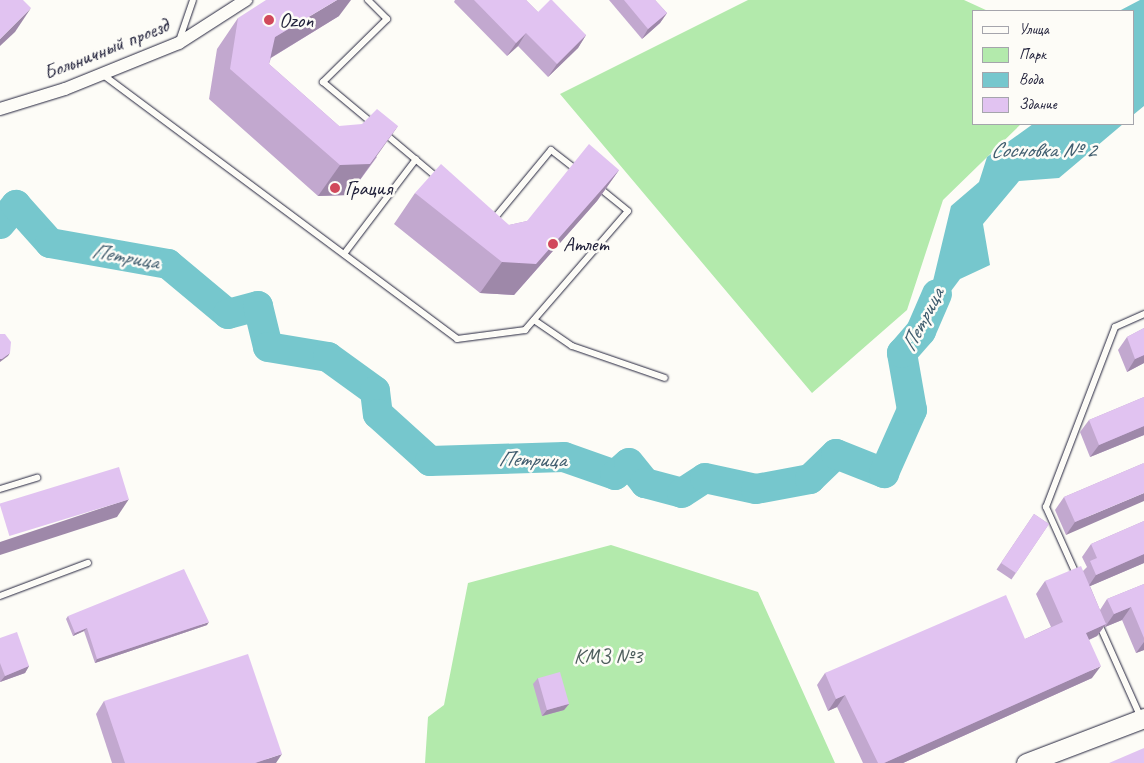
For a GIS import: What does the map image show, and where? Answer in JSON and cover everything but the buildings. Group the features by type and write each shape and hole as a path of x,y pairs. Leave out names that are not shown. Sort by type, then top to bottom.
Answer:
{"main road":[{"path":"1026,763 1143,718"}],"street":[{"name":"Больничный проезд","path":"0,109 65,89 179,43 246,0"}],"lane":[{"path":"179,43 193,0"},
{"path":"368,0 387,19 323,82 446,184"},
{"path":"102,74 457,339 524,330 628,211 590,180"},
{"path":"484,215 491,222 551,150 582,174"},
{"path":"344,254 416,159"},
{"path":"1082,586 1046,507 1115,327 1144,314"},
{"path":"534,320 572,346 664,378"},
{"path":"0,489 37,478"},
{"path":"0,596 88,563"},
{"path":"1094,613 1143,718"}],"green space":[{"path":"748,0 964,0 986,10 972,10 972,125 1020,125 943,200 907,310 812,393 560,94"},
{"name":"КМЗ №3","path":"611,545 758,592 835,763 425,763 428,717 444,705 468,583"}],"water":[{"name":"Сосновка № 2","path":"1140,0 1144,0 1144,106 1134,114 1134,10 1121,10"},
{"name":"Сосновка № 2","path":"1032,125 1122,125 1059,178 1019,181 983,224 990,265 960,279 921,331 951,206 979,182 987,157"}],"waterway":[{"name":"Петрица","path":"0,224 16,205 50,243 168,264 228,314 258,306 268,347 328,357 375,391 378,414 430,461 564,457 615,475 629,463 645,483 682,493 705,478 756,489 810,479 836,454 884,473 912,410 902,353 921,331 937,294"}],"place":[{"name":"Ozon","path":"269,20"},
{"name":"Грация","path":"335,188"},
{"name":"Атлет","path":"553,244"}]}
